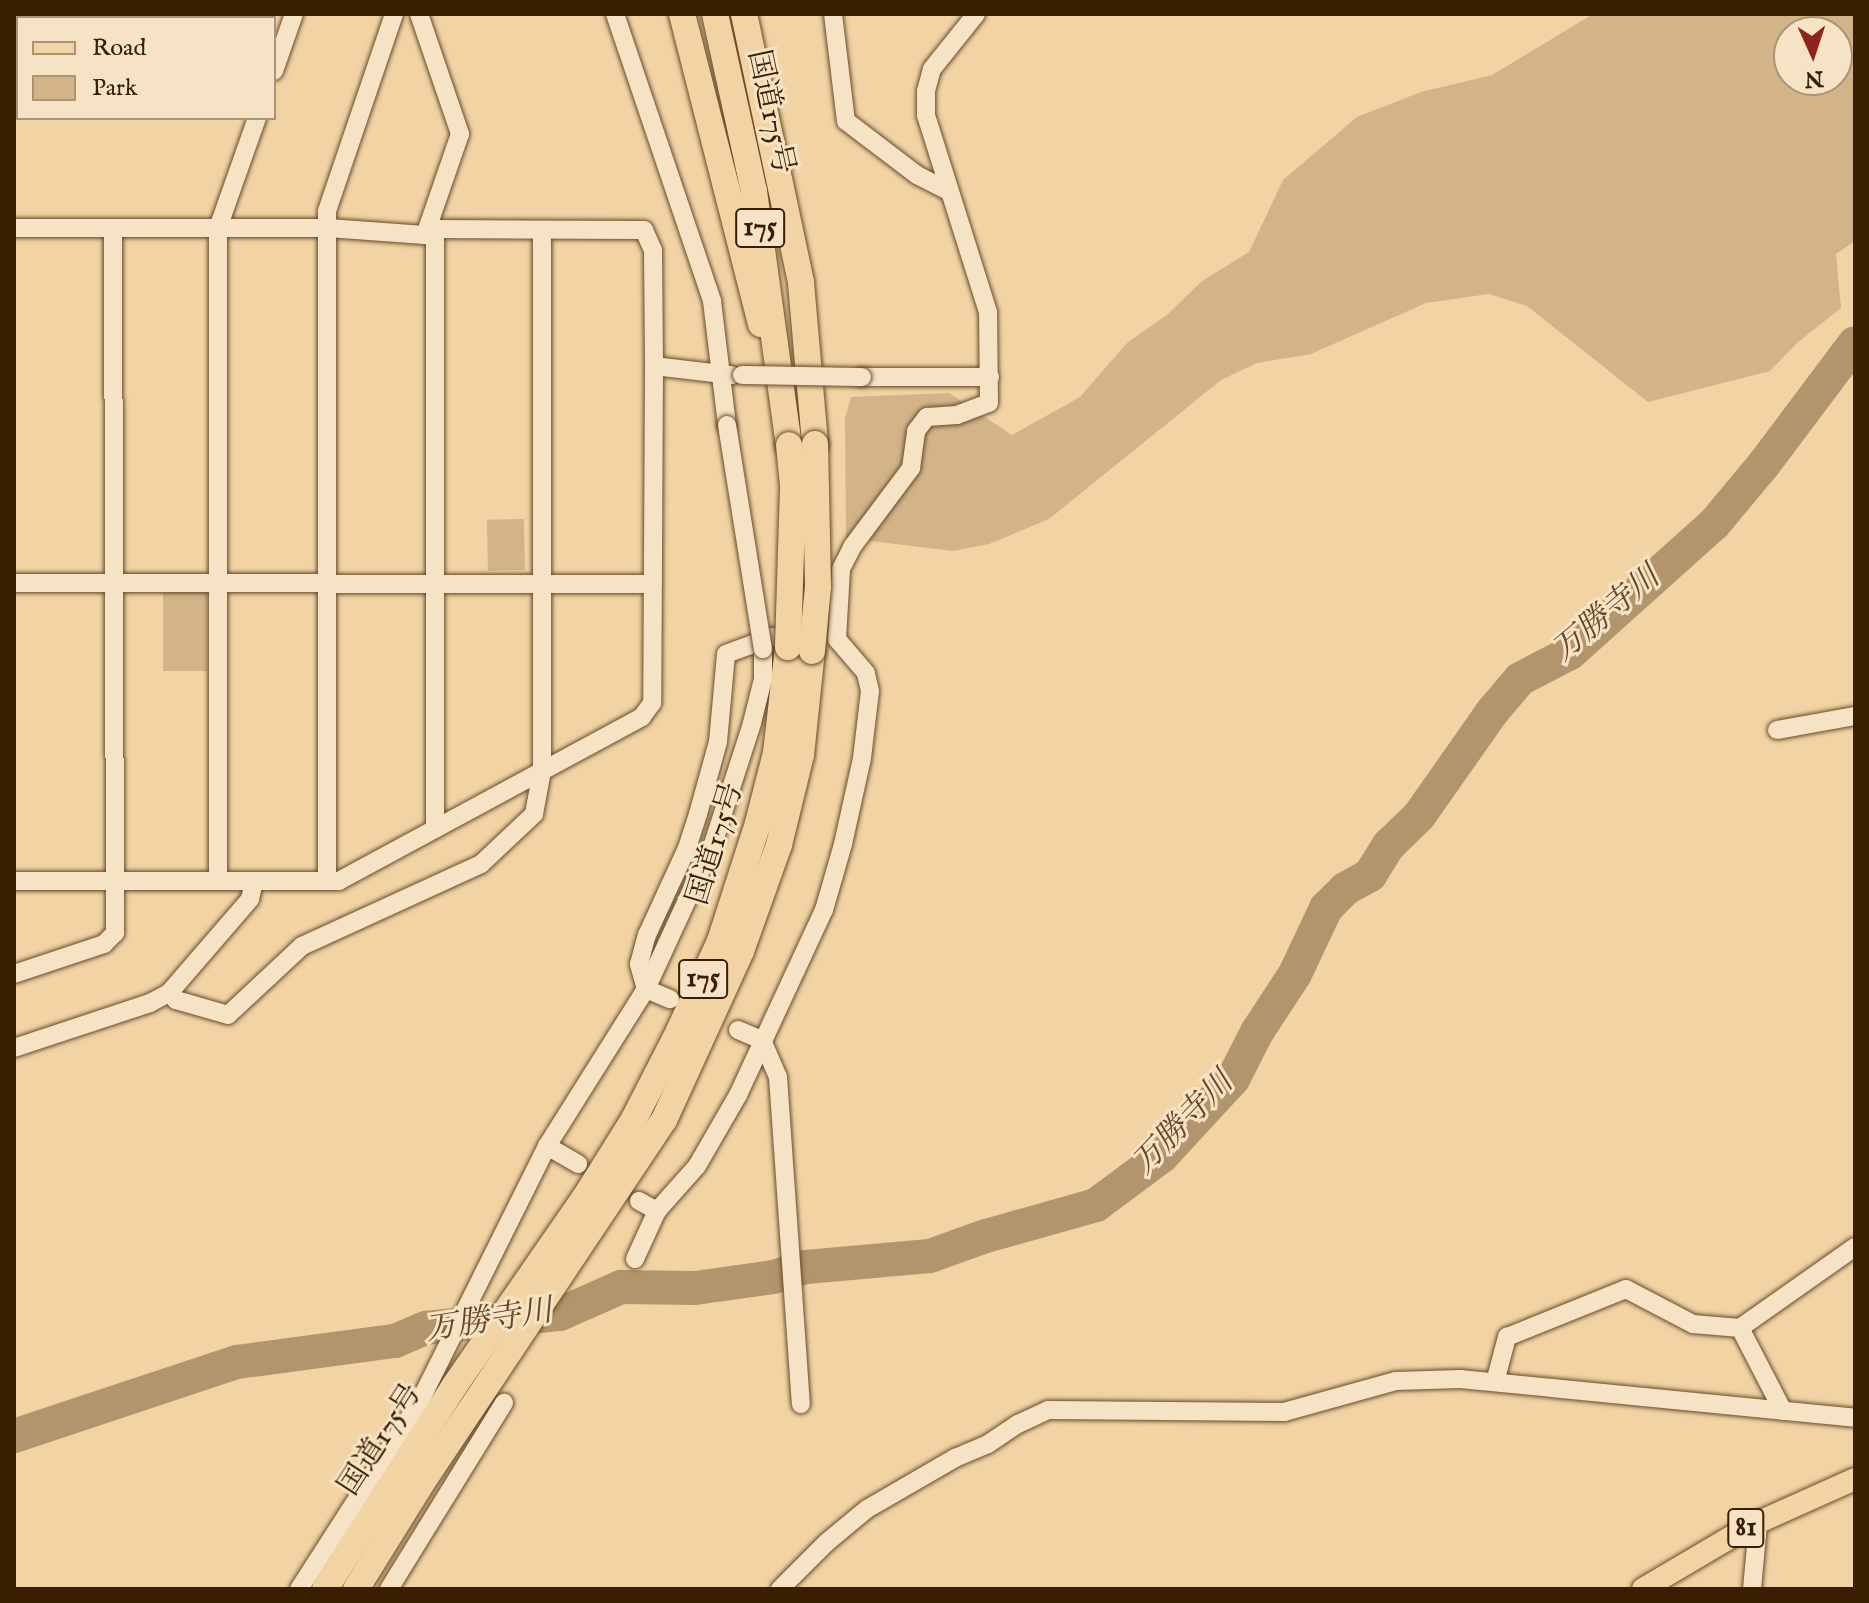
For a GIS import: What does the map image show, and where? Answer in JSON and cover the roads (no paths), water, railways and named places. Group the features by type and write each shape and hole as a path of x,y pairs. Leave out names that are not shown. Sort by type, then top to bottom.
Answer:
{"highway":[{"path":"682,14 752,298 785,404"},
{"name":"国道175号","path":"715,14 754,191 785,404 802,444"},
{"name":"国道175号","path":"325,1589 403,1464 634,1119 720,941 776,753 787,649 818,586 802,444 809,345 801,283 744,14"},
{"path":"761,14 811,266 809,345"},
{"name":"国道175号","path":"356,1589 423,1481 664,1120 741,951 779,845 801,755 787,649"}],"main road":[{"name":"81","path":"1643,1589 1758,1524 1855,1479"}],"street":[{"path":"276,65 294,14"},
{"path":"327,881 327,211 394,14"},
{"path":"419,14 460,134 430,232 435,829"},
{"path":"299,1589 420,1401 477,1292 547,1146 646,989 713,844 763,679 787,649 727,425 712,301 615,14"},
{"path":"833,14 846,121 917,175 947,190"},
{"path":"635,1259 657,1211 697,1166 738,1095 824,910 843,844 862,758 870,691 866,673 837,639 841,569 852,547 911,468 916,431 927,417 957,415 989,403 988,312 947,190 926,115 926,91 932,69 976,14"},
{"path":"218,881 218,228 256,120"},
{"path":"14,228 328,228 430,232 644,230 653,250 654,366 652,703 642,717 339,881 14,881"},
{"path":"14,974 104,944 115,933 113,228"},
{"path":"169,993 176,1000 228,1015 302,946 481,864 534,814 542,771 542,230"},
{"path":"654,366 742,375 990,377"},
{"path":"14,583 653,584"},
{"path":"646,989 639,964 647,935 687,848 718,742 726,654 772,637 837,639"},
{"path":"1777,730 1855,716"},
{"path":"14,1048 150,1003 169,993 250,899 254,881"},
{"path":"646,989 670,999"},
{"path":"738,1030 762,1040 778,1077 801,1404"},
{"path":"547,1146 578,1164"},
{"path":"639,1201 657,1211"},
{"path":"1495,1382 1507,1337 1569,1315 1626,1289 1693,1324 1740,1328 1855,1247"},
{"path":"1740,1328 1783,1411"},
{"path":"780,1589 826,1543 867,1509 955,1458 988,1444 1018,1424 1048,1410 1284,1412 1396,1381 1460,1379 1855,1418"},
{"path":"389,1589 504,1403"},
{"path":"1752,1589 1758,1524"}],"waterway":[{"name":"万勝寺川","path":"14,1436 237,1362 395,1341 426,1328 560,1314 621,1287 695,1288 773,1277 806,1267 930,1256 986,1236 1096,1205 1162,1156 1233,1079 1257,1032 1295,974 1326,908 1345,889 1370,875 1389,845 1419,816 1492,712 1520,679 1570,653 1714,524 1764,464 1855,343"}]}
